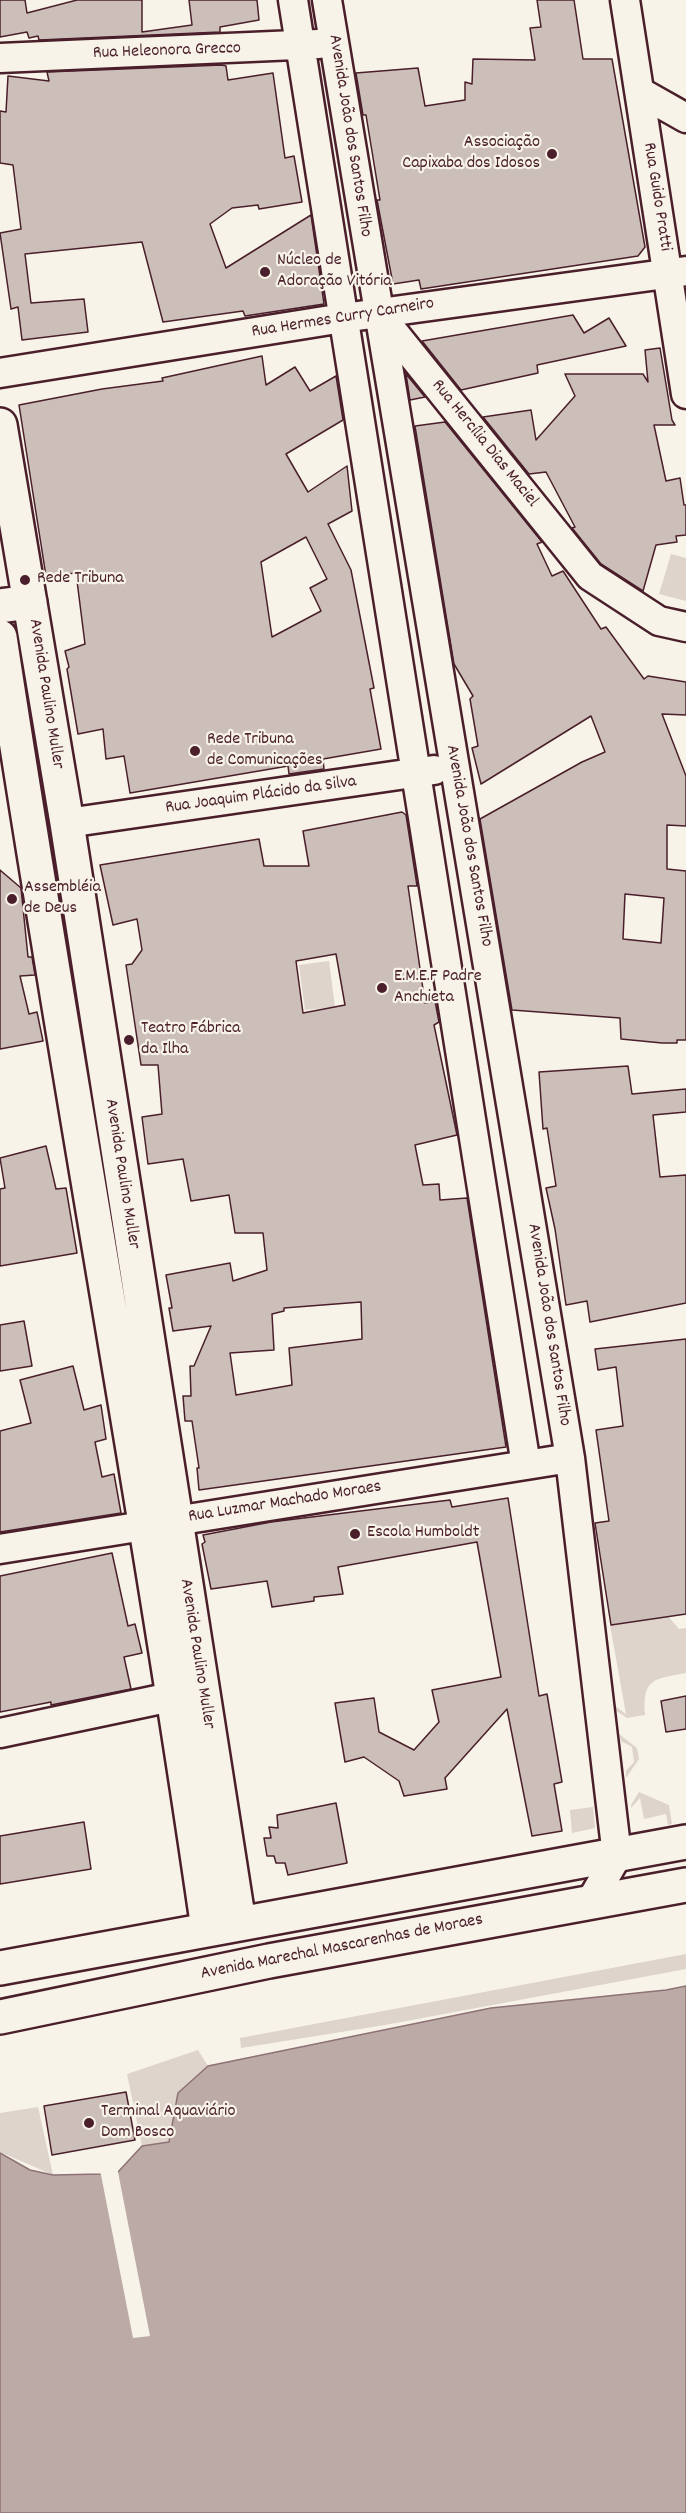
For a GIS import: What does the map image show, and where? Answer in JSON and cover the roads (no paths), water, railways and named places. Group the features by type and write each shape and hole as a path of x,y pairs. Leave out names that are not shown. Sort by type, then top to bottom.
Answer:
{"main road":[{"name":"Avenida Paulino Muller","path":"0,425 15,604 48,711 67,823 161,1523 171,1697 208,1929"},
{"name":"Avenida Paulino Muller","path":"0,637 32,845 239,1923"},
{"path":"11,709 48,711"},
{"path":"0,1968 686,1842"},
{"name":"Avenida Marechal Mascarenhas de Moraes","path":"0,2017 269,1961 686,1885"},
{"path":"208,1929 269,1961"}],"street":[{"name":"Avenida João dos Santos Filho","path":"293,0 526,1465"},
{"name":"Avenida João dos Santos Filho","path":"327,0 377,313 570,1458 617,1856"},
{"name":"Rua Guido Pratti","path":"625,0 640,92 677,272 686,394"},
{"name":"Rua Heleonora Grecco","path":"0,58 300,47 333,42"},
{"path":"640,92 686,118"},
{"name":"Rua Hermes Curry Carneiro","path":"0,373 343,318 677,272"},
{"name":"Rua Hercília Dias Maciel","path":"377,313 590,576 659,621 686,627"},
{"name":"Rua Joaquim Plácido da Silva","path":"67,823 417,774 454,766"},
{"name":"Rua Luzmar Machado Moraes","path":"0,1549 570,1458"},
{"path":"0,1733 171,1697"},
{"path":"591,1901 617,1856"}],"place":[{"name":"Associação Capixaba dos Idosos","path":"552,154"},
{"name":"Núcleo de Adoração Vitória","path":"265,272"},
{"name":"Rede Tribuna","path":"25,580"},
{"name":"Rede Tribuna de Comunicações","path":"195,751"},
{"name":"Assembléia de Deus","path":"12,899"},
{"name":"E.M.E.F Padre Anchieta","path":"382,988"},
{"name":"Teatro Fábrica da Ilha","path":"129,1040"},
{"name":"Escola Humboldt","path":"355,1534"},
{"name":"Terminal Aquaviário Dom Bosco","path":"89,2123"}]}
